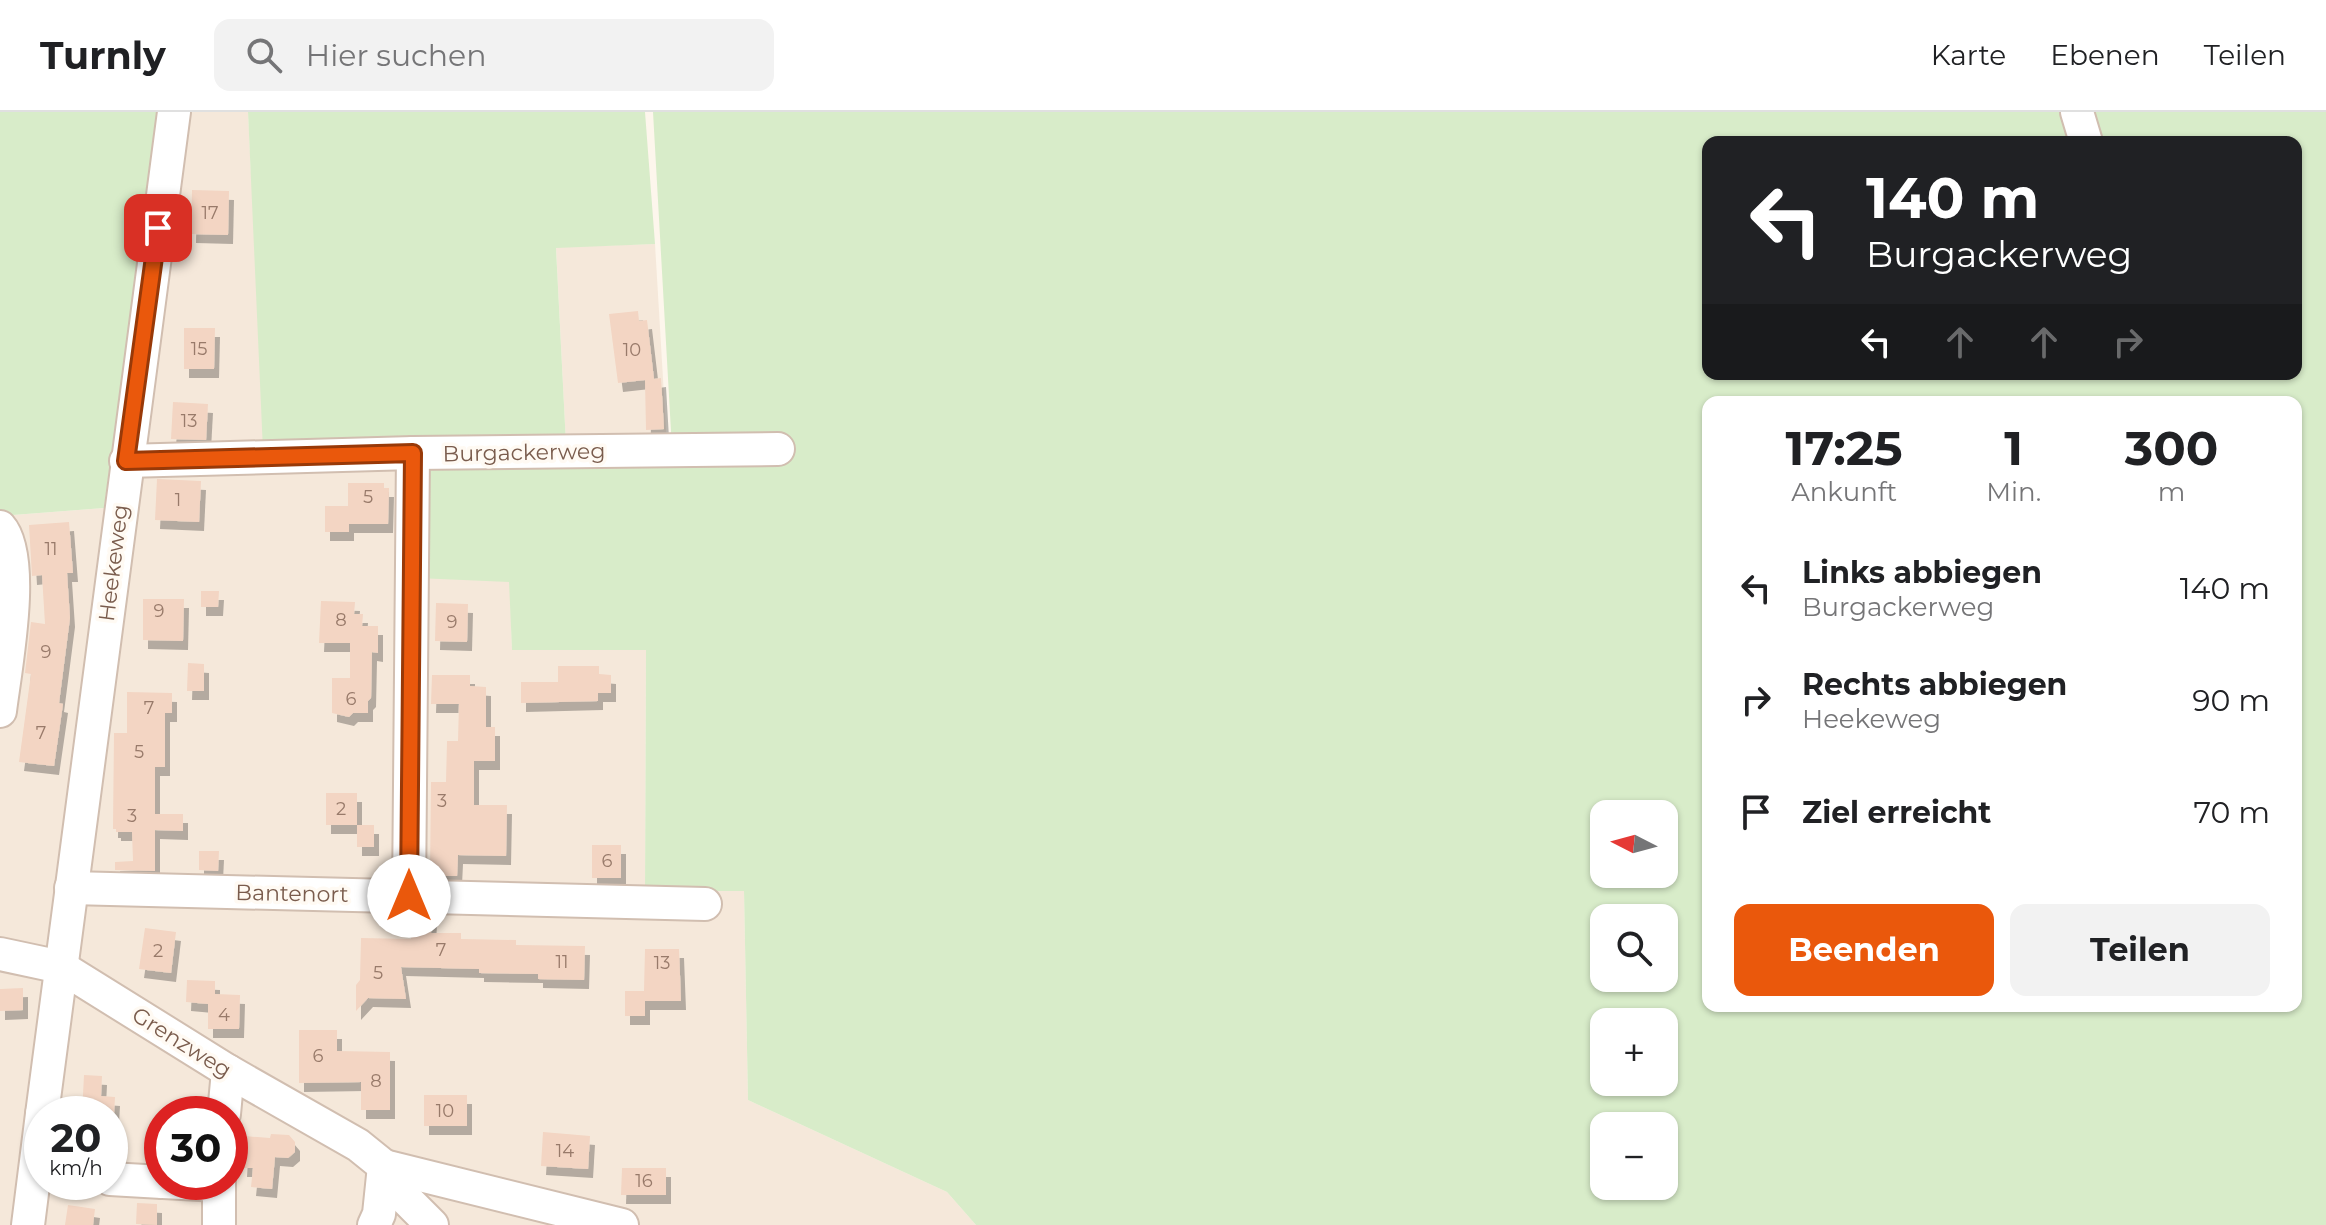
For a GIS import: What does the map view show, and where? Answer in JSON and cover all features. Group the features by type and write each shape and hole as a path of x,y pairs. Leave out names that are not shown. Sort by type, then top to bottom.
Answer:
{"street":[{"name":"Heekeweg","path":"44,1096 174,112"},
{"path":"2077,112 2084,136"},
{"name":"Burgackerweg","path":"126,461 413,453 778,449"},
{"path":"409,896 413,453"},
{"path":"0,527 8,536 14,590 0,711"},
{"name":"Bantenort","path":"71,888 705,904"},
{"name":"Grenzweg","path":"0,954 61,967 228,1071 358,1145 384,1166 405,1198 432,1225"},
{"path":"226,1096 228,1071"},
{"path":"374,1225 379,1214 384,1166"},
{"name":"Grenzweg","path":"384,1166 622,1225"},
{"name":"Heekeweg","path":"28,1225 31,1200"},
{"path":"218,1200 219,1225"}],"shaded area":[{"path":"187,112 248,112 251,174 418,445 510,582 512,650 646,649 645,890 744,891 748,1100 947,1192 976,1225 0,1225 0,516 104,508 149,174 177,175"},
{"path":"655,244 667,446 566,444 556,247"}],"green space":[{"path":"0,112 158,112 104,508 0,516"},
{"path":"248,112 645,112 655,244 556,248 566,444 263,451"},
{"path":"653,112 2065,112 2071,136 1702,136 1702,380 2302,380 2302,136 2094,136 2087,112 2326,112 2326,1225 976,1225 947,1192 748,1100 744,891 645,891 646,650 512,650 509,582 417,578 418,461 673,467"}],"building":[{"path":"192,190 229,191 228,235 191,234"},
{"path":"638,311 639,321 647,320 654,379 661,378 664,429 646,430 645,380 618,383 609,314"},
{"path":"184,328 215,328 214,369 184,369"},
{"path":"173,402 208,404 206,440 171,439"},
{"path":"157,479 201,481 199,522 155,520"},
{"path":"348,483 384,483 384,488 389,488 388,524 349,524 349,532 325,532 325,506 348,506"},
{"path":"69,522 73,573 67,573 70,618 54,766 19,762 31,674 25,673 31,622 45,624 42,575 32,576 29,525"},
{"path":"201,591 219,591 218,607 201,607"},
{"path":"143,599 184,599 183,641 143,640"},
{"path":"321,601 355,602 354,614 363,614 362,626 378,626 378,653 372,652 368,713 353,713 349,717 332,713 332,678 350,678 350,643 319,643"},
{"path":"436,603 468,604 467,642 435,641"},
{"path":"188,663 204,664 204,691 187,691"},
{"path":"558,666 599,666 599,674 611,675 611,693 598,693 598,701 521,703 521,682 558,682"},
{"path":"432,675 470,675 470,686 486,687 486,727 495,727 495,761 474,761 474,805 507,805 506,856 458,855 457,876 430,876 431,782 446,782 447,741 458,741 459,704 431,704"},
{"path":"127,692 172,693 172,713 165,713 165,767 155,767 155,814 183,814 183,831 155,830 155,871 115,870 115,862 133,861 132,832 116,832 113,829 114,733 127,733"},
{"path":"326,793 357,793 357,825 326,825"},
{"path":"357,825 374,825 374,847 357,847"},
{"path":"592,845 621,845 621,878 592,878"},
{"path":"199,851 219,851 218,871 199,870"},
{"path":"412,916 432,916 431,933 461,933 461,939 516,940 516,945 585,946 584,980 538,979 538,974 479,973 479,969 401,967 406,999 368,998 356,1011 361,938 411,939"},
{"path":"145,928 176,932 171,973 139,969"},
{"path":"645,949 679,949 681,1001 645,1001 645,1016 625,1016 625,991 644,991"},
{"path":"187,980 215,981 215,994 240,995 239,1029 208,1029 208,1004 186,1002"},
{"path":"23,988 23,1010 0,1011 0,989"},
{"path":"299,1030 337,1030 337,1051 390,1052 390,1110 361,1110 361,1082 299,1083"},
{"path":"84,1075 102,1076 101,1096 83,1096"},
{"path":"424,1095 467,1095 467,1126 424,1126"},
{"path":"543,1132 590,1136 588,1169 541,1166"},
{"path":"271,1134 289,1135 295,1142 295,1152 288,1158 275,1157 272,1189 251,1187 253,1168 248,1168 248,1136 270,1138"},
{"path":"622,1168 666,1168 666,1195 621,1195"},
{"path":"137,1203 157,1204 157,1225 136,1224"},
{"path":"68,1205 95,1209 93,1225 65,1225"}],"route":[{"path":"158,228 126,461 413,453 409,896"}]}
